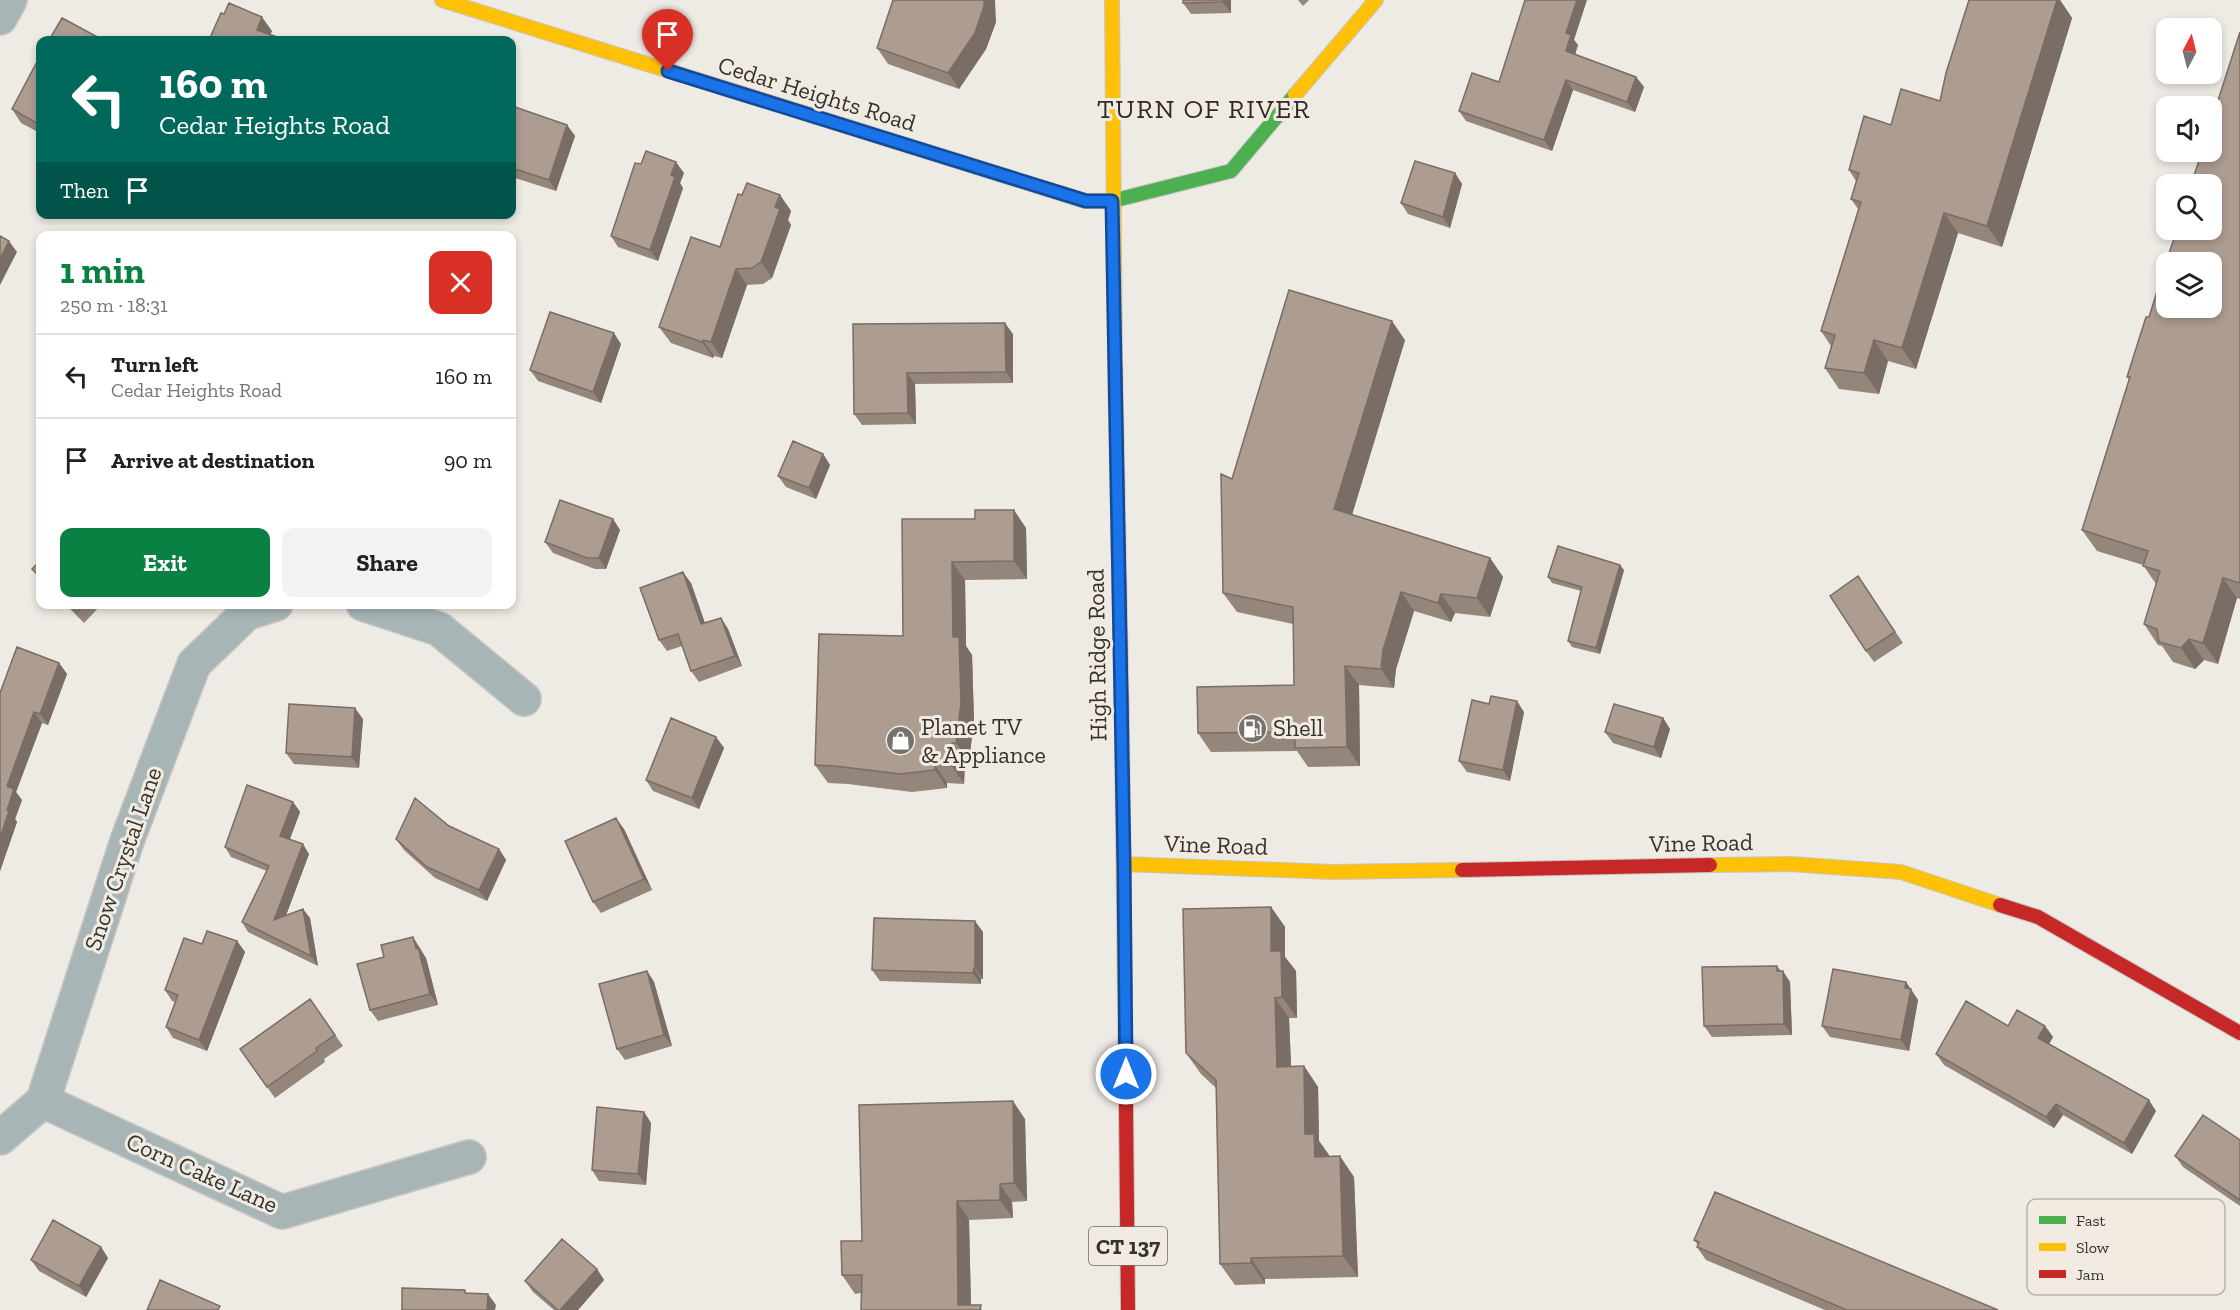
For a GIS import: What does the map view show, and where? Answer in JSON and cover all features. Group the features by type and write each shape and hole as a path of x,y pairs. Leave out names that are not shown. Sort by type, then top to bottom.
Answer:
{"street":[{"path":"0,18 10,0"},
{"name":"Cedar Heights Road","path":"442,0 1086,201 1112,201 1232,171 1376,0"},
{"name":"High Ridge Road","path":"1112,0 1112,201 1124,864 1128,1310"},
{"name":"Snow Crystal Lane","path":"43,1101 127,842 194,664 247,613 260,609"},
{"path":"378,609 439,629 524,699"},
{"name":"Vine Road","path":"1124,864 1332,872 1791,864 1901,872 2038,917 2240,1033"},
{"path":"0,1138 43,1101"},
{"name":"Corn Cake Lane","path":"43,1101 282,1212 469,1157"}],"building":[{"path":"893,0 984,0 975,33 948,73 877,48"},
{"path":"1183,0 1223,0 1223,2 1183,3"},
{"path":"1525,0 1577,0 1566,33 1571,35 1566,51 1636,77 1627,102 1566,80 1544,140 1459,111 1472,73 1499,82"},
{"path":"1969,0 2057,0 1987,226 1944,213 1902,348 1874,340 1864,373 1825,368 1835,335 1821,331 1861,202 1851,199 1859,173 1849,170 1864,116 1891,125 1901,89 1940,101 1946,73"},
{"path":"229,3 262,17 257,30 274,36 211,36 221,13 224,14"},
{"path":"62,18 96,36 51,36"},
{"path":"2240,32 2240,583 2223,578 2203,643 2189,639 2181,648 2159,642 2157,629 2144,624 2160,571 2143,566 2148,551 2082,530 2130,377 2127,377 2146,317 2149,317 2156,295 2156,318 2222,318 2222,252 2169,252 2174,240 2222,240 2222,174 2194,174 2199,162 2222,162 2222,96 2219,96"},
{"path":"36,64 36,123 12,109"},
{"path":"516,107 567,125 549,180 516,169"},
{"path":"646,151 676,162 671,175 675,177 650,250 611,236 635,163 641,164"},
{"path":"1415,161 1455,173 1443,217 1401,203"},
{"path":"747,183 780,195 775,207 780,209 761,262 752,268 736,269 711,342 703,340 702,342 659,327 691,237 720,247 738,194 742,195"},
{"path":"0,236 9,241 0,259"},
{"path":"1289,290 1392,321 1334,509 1490,558 1477,598 1441,594 1438,603 1401,592 1383,650 1381,669 1345,666 1347,747 1295,748 1295,732 1198,733 1197,687 1294,685 1293,607 1223,593 1221,474 1232,479"},
{"path":"550,312 614,333 593,392 530,370"},
{"path":"1005,323 1006,372 907,373 908,413 854,414 853,324"},
{"path":"793,441 823,454 809,488 778,476"},
{"path":"560,500 613,519 599,558 587,558 545,542"},
{"path":"975,510 1014,510 1014,561 952,562 953,637 959,637 961,703 956,743 952,743 952,766 935,765 935,770 900,774 815,765 819,634 903,636 902,519 975,519"},
{"path":"1558,546 1620,565 1596,648 1568,641 1582,587 1548,577"},
{"path":"683,572 701,624 721,618 735,656 691,671 678,634 659,640 640,588"},
{"path":"1858,576 1895,632 1866,651 1830,596"},
{"path":"17,647 59,663 40,714 34,712 7,786 14,789 0,838 0,693"},
{"path":"1491,696 1517,701 1503,770 1459,761 1472,700 1489,704"},
{"path":"289,704 355,708 352,757 286,753"},
{"path":"1614,704 1663,718 1654,747 1605,732"},
{"path":"671,718 716,737 692,798 646,780"},
{"path":"247,785 293,802 280,836 303,844 274,920 303,909 311,956 242,922 269,866 225,847"},
{"path":"415,798 449,826 499,849 479,890 427,867 396,839"},
{"path":"616,818 644,879 593,902 565,841"},
{"path":"1271,907 1271,951 1281,951 1282,997 1275,998 1277,1067 1304,1066 1305,1134 1314,1134 1315,1157 1340,1156 1343,1256 1251,1258 1251,1263 1220,1264 1216,1080 1186,1053 1183,909"},
{"path":"874,918 975,921 975,968 973,973 872,970"},
{"path":"207,931 237,941 199,1040 166,1027 178,995 165,990 184,938 202,944"},
{"path":"413,937 416,948 418,947 430,994 370,1010 357,964 384,957 381,945"},
{"path":"1777,966 1777,971 1783,971 1784,1024 1704,1026 1702,967"},
{"path":"1833,969 1906,982 1905,988 1911,989 1901,1040 1822,1026"},
{"path":"647,971 664,1035 617,1049 599,984"},
{"path":"310,999 335,1035 267,1087 240,1049"},
{"path":"1966,1001 2008,1026 2017,1010 2045,1026 2038,1038 2149,1100 2124,1143 2056,1104 2046,1117 1936,1054"},
{"path":"1013,1101 1014,1183 1000,1184 1000,1200 957,1201 958,1305 981,1305 980,1310 861,1310 862,1275 842,1275 841,1241 862,1241 859,1105"},
{"path":"597,1107 644,1112 638,1174 592,1170"},
{"path":"2203,1115 2240,1140 2240,1200 2175,1156"},
{"path":"1715,1192 1998,1310 1847,1310 1697,1247 1699,1242 1694,1240"},
{"path":"53,1220 101,1247 79,1286 31,1260"},
{"path":"562,1239 597,1269 558,1310 525,1281"},
{"path":"160,1280 220,1306 218,1310 147,1310"},
{"path":"402,1288 465,1290 465,1293 488,1294 487,1310 402,1310"}],"traffic: fast":[{"path":"1050,190 1085,201 1112,201 1231,171 1295,95"}],"traffic: slow":[{"path":"442,0 743,94"},
{"path":"1112,0 1115,361"},
{"path":"1295,95 1376,0"},
{"path":"1122,729 1125,1006"},
{"path":"1124,864 1332,872 1462,870"},
{"path":"1710,865 1791,864 1901,872 2000,905"}],"traffic: jam":[{"path":"743,94 1050,190"},
{"path":"1115,361 1122,729"},
{"path":"1462,870 1710,865"},
{"path":"2000,905 2038,917 2240,1033"},
{"path":"1125,1006 1128,1310"}],"place":[{"name":"Shell","path":"1252,728"},
{"name":"Planet TV & Appliance","path":"900,741"}],"district":[{"name":"TURN OF RIVER","path":"1204,109"}],"route":[{"path":"668,71 1086,201 1112,201 1126,1074"}]}
